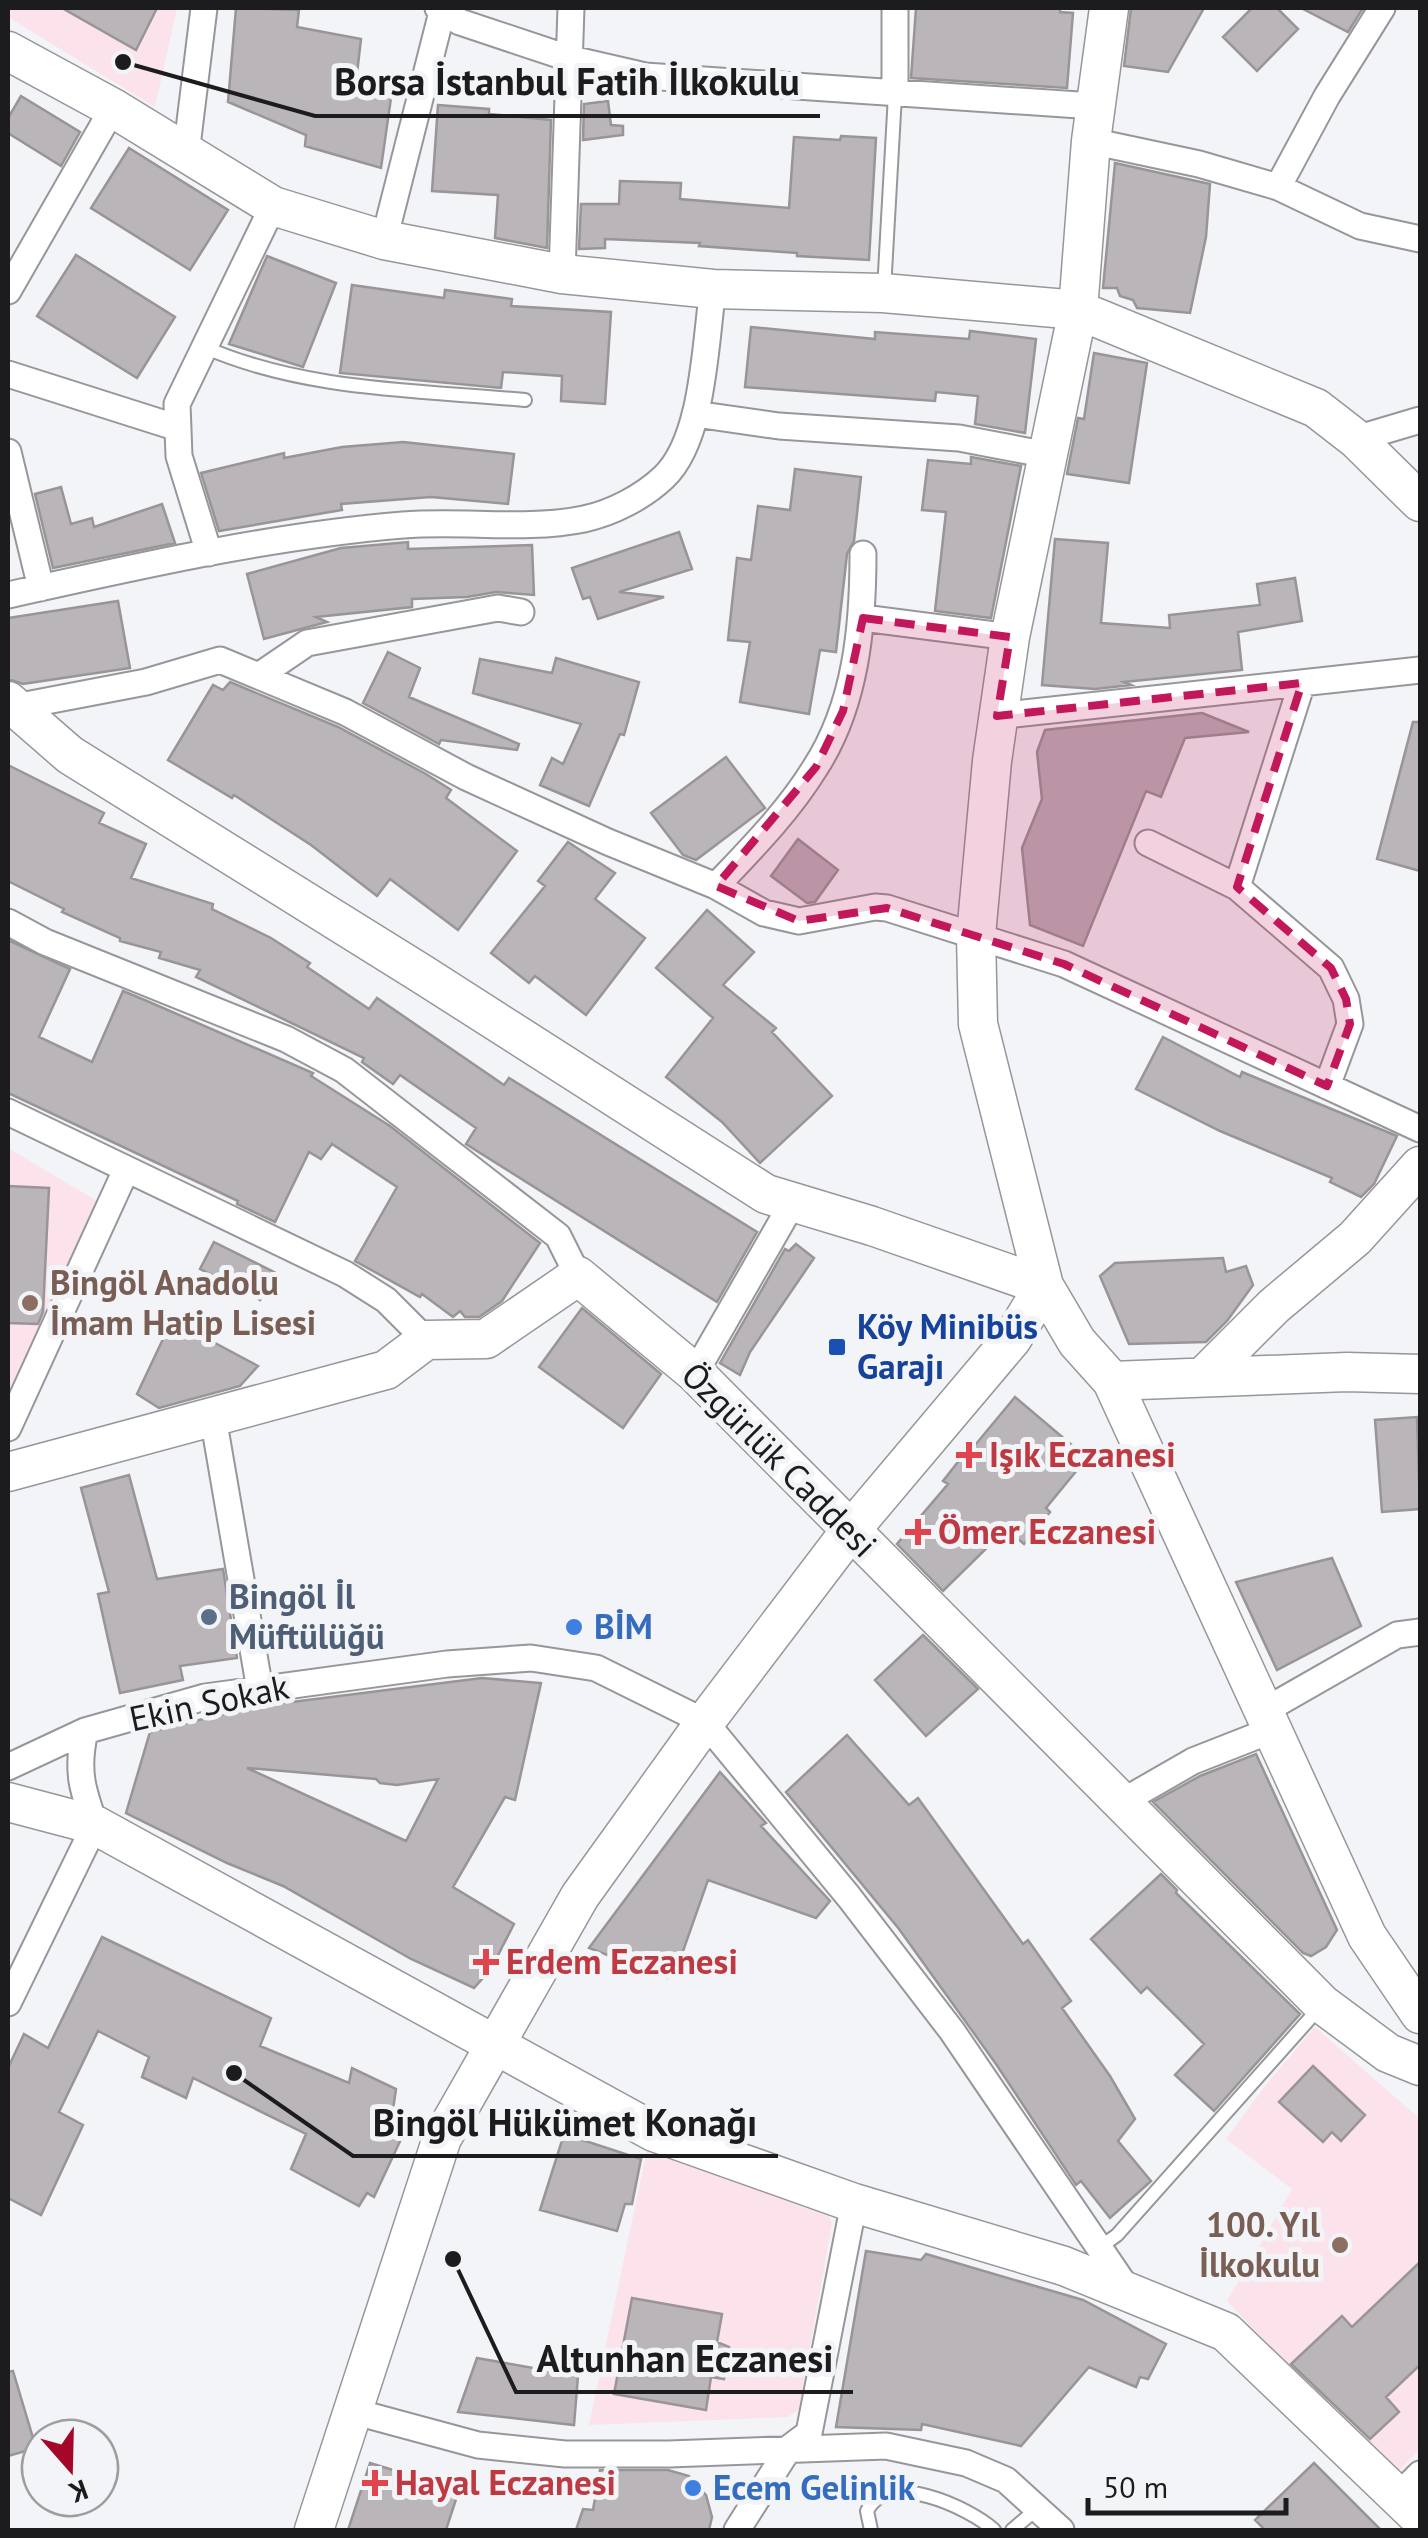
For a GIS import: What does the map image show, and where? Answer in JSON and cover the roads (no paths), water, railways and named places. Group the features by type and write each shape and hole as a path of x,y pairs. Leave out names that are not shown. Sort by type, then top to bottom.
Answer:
{"street":[{"path":"186,154 204,8"},
{"path":"562,274 571,8"},
{"path":"894,8 895,94"},
{"path":"1109,8 1092,124 1078,310 997,716 976,935 978,1024 1044,1286 1077,1342 1112,1380 1367,1936 1420,2014"},
{"path":"1278,186 1327,96 1382,8"},
{"path":"384,240 440,10 460,22 571,59 645,76 895,94 1092,124 1200,164 1278,186 1360,226 1420,239"},
{"path":"8,51 113,108 273,206 384,240 562,274 713,290 884,293 1078,310 1316,408 1356,439 1420,502"},
{"path":"8,291 113,108"},
{"path":"208,552 179,456 177,404 273,206"},
{"path":"8,595 208,552 404,525 543,524 586,519 623,506 665,476 684,449 695,414 713,290"},
{"path":"8,374 178,428"},
{"path":"695,414 780,426 958,438 1048,455"},
{"path":"1356,439 1420,420"},
{"path":"8,452 40,588"},
{"path":"716,886 776,821 816,767 843,711 863,618 862,554"},
{"path":"260,675 306,643 498,608 521,612"},
{"path":"863,618 1010,637"},
{"path":"11,704 146,682 220,660 345,712 466,777 716,886 764,913 800,921 875,907 976,935 1064,964 1420,1129"},
{"path":"997,716 1420,670"},
{"path":"1237,888 1302,683"},
{"path":"11,704 70,755 766,1194 1044,1286"},
{"path":"1148,843 1237,888 1331,968 1346,999 1350,1024 1327,1086"},
{"path":"8,922 45,942 286,1039 344,1070 558,1236 578,1276 486,1339 426,1340 386,1370 8,1472"},
{"path":"8,1112 345,1274 386,1300 426,1340"},
{"path":"1203,1377 1274,1306 1355,1238 1420,1166"},
{"path":"8,1428 126,1170"},
{"path":"695,1373 793,1202"},
{"name":"Özgürlük Caddesi","path":"578,1276 695,1373 1322,2004 1388,2053 1420,2066"},
{"path":"314,2530 442,2138 580,1896 705,1722 850,1532 1012,1339 1044,1286"},
{"path":"1112,1380 1347,1372 1420,1374"},
{"path":"213,1417 260,1690"},
{"path":"1120,1802 1268,1720 1397,1635 1420,1632"},
{"name":"Ekin Sokak","path":"8,1768 85,1731 205,1697 447,1664 531,1658 596,1668 705,1722"},
{"path":"705,1722 850,1897 952,2031 1131,2294"},
{"path":"8,2002 95,1825 80,1784 80,1752 85,1731"},
{"path":"8,1802 95,1825 654,2132 854,2203 1064,2266 1226,2332 1413,2496"},
{"path":"737,2530 789,2448 809,2432 854,2203"},
{"path":"352,2412 478,2445 565,2454 886,2446 966,2463 1006,2480 1061,2530"}],"lane":[{"path":"884,293 895,94"},
{"path":"204,347 239,362 306,379 525,400"},
{"path":"1100,2248 1117,2235 1322,2004"},
{"path":"871,2530 867,2511 874,2500 882,2495 914,2494 968,2510 994,2530"},
{"path":"1012,2530 1038,2508"}],"place":[{"name":"Borsa İstanbul Fatih İlkokulu","path":"123,62"},
{"name":"Bingöl Anadolu İmam Hatip Lisesi","path":"30,1303"},
{"name":"Köy Minibüs Garajı","path":"837,1347"},
{"name":"Işık Eczanesi","path":"969,1455"},
{"name":"Ömer Eczanesi","path":"918,1532"},
{"name":"Bingöl İl Müftülüğü","path":"209,1617"},
{"name":"BİM","path":"574,1627"},
{"name":"Erdem Eczanesi","path":"486,1962"},
{"name":"Bingöl Hükümet Konağı","path":"234,2073"},
{"name":"100. Yıl İlkokulu","path":"1340,2245"},
{"name":"Altunhan Eczanesi","path":"453,2259"},
{"name":"Hayal Eczanesi","path":"375,2483"},
{"name":"Ecem Gelinlik","path":"693,2488"}]}
